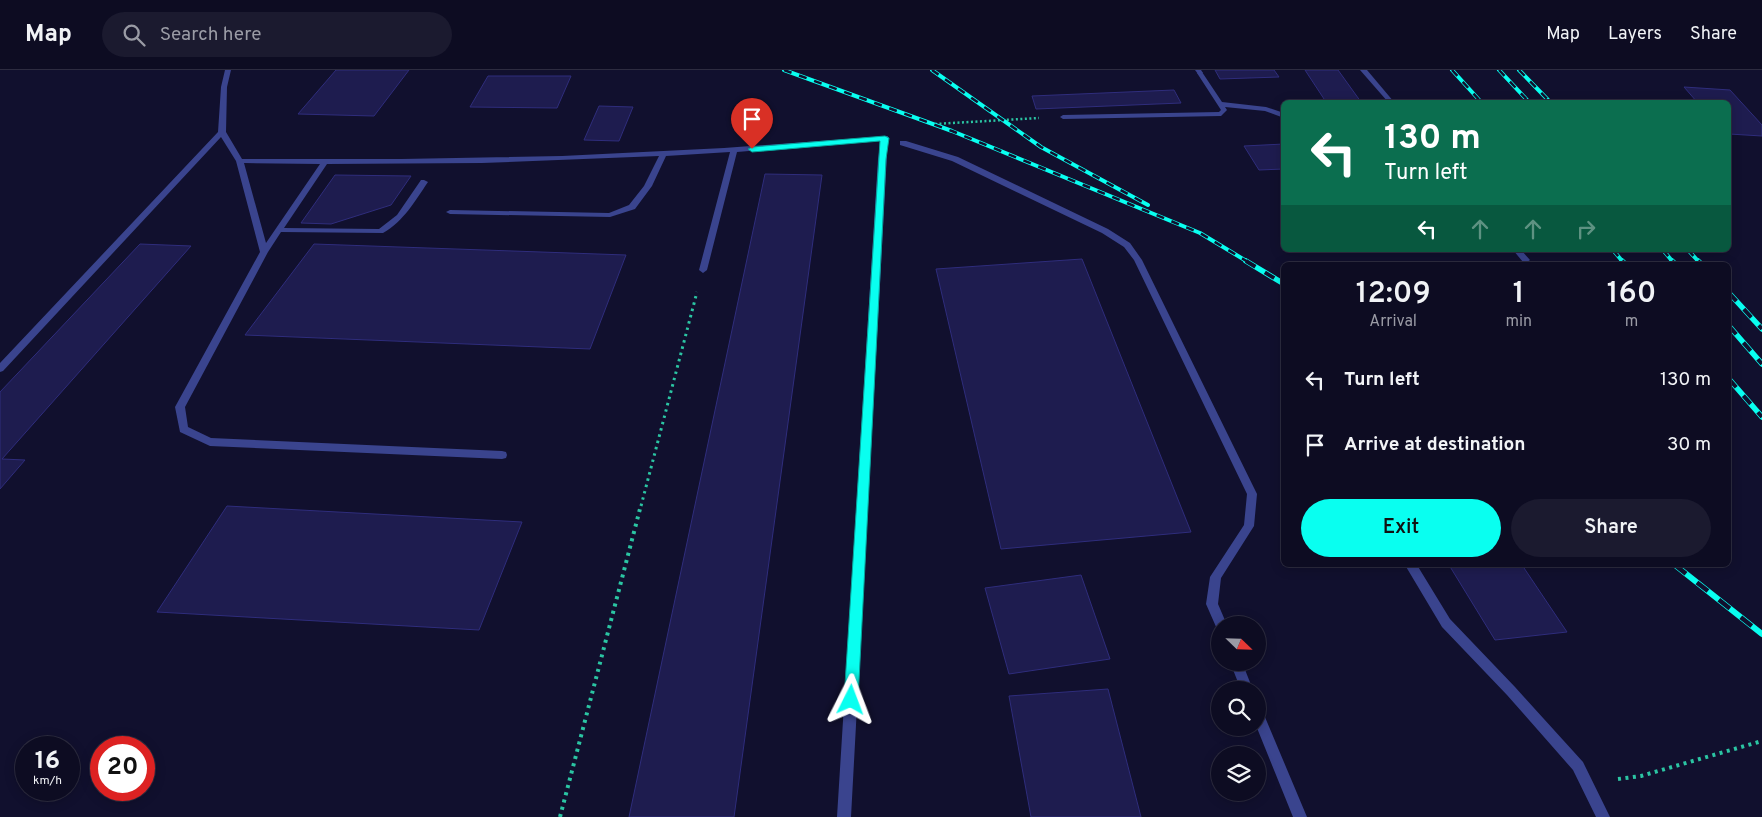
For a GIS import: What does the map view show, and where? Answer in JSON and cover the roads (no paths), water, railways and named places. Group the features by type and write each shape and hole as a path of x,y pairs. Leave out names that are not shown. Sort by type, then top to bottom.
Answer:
{"lane":[{"path":"228,70 224,87 222,132 240,161 264,252"},
{"path":"1363,70 1389,100"},
{"path":"1063,117 1221,114 1224,110 1199,71"},
{"path":"1220,104 1266,109 1281,115"},
{"path":"0,369 222,132"},
{"path":"240,161 324,162 663,155 885,138 882,159 844,817"},
{"path":"903,143 955,160 1105,231 1127,245 1138,260 1252,494 1250,526 1216,577 1212,604 1217,616"},
{"path":"703,270 734,151"},
{"path":"450,212 610,215 632,207 648,186 663,155"},
{"path":"324,162 264,252 180,407 183,429 210,442 502,455"},
{"path":"278,230 380,231 398,220 424,182"},
{"path":"1519,252 1526,260"},
{"path":"1412,567 1446,623 1511,691 1578,766 1603,817"},
{"path":"1266,734 1300,817"}],"railway":[{"path":"784,70 952,131 1200,233 1248,262"},
{"path":"932,70 1041,147 1148,205"},
{"path":"1452,70 1479,100"},
{"path":"1499,70 1527,100"},
{"path":"1519,70 1548,100"},
{"path":"1615,252 1623,262"},
{"path":"1665,252 1673,262"},
{"path":"1690,252 1699,262"},
{"path":"1246,261 1281,282"},
{"path":"1731,295 1762,329"},
{"path":"1731,328 1762,364"},
{"path":"1731,381 1762,417"},
{"path":"1678,567 1762,634"}]}
